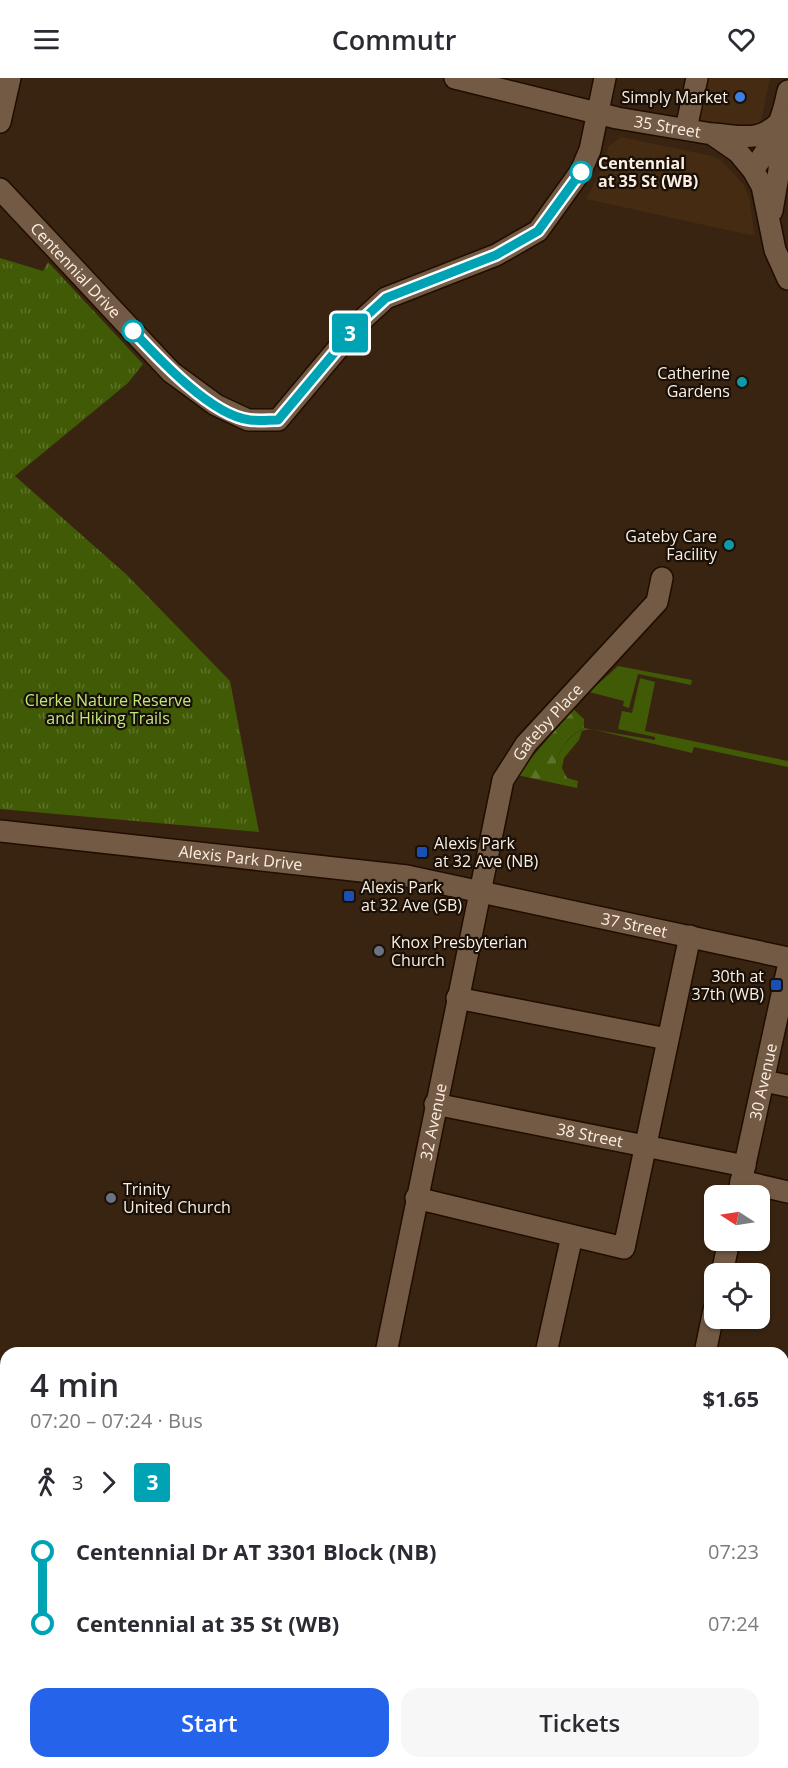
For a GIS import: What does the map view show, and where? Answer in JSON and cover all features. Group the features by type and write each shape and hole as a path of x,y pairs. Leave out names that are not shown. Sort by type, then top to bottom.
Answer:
{"street":[{"path":"0,122 10,78"},
{"name":"35 Street","path":"455,78 598,114 712,134 729,144 753,170 762,186 775,250 788,279"},
{"path":"598,114 605,78"},
{"path":"686,129 697,78"},
{"path":"770,222 779,170 782,119 788,91"},
{"name":"Centennial Drive","path":"0,189 171,372 216,405 248,420 278,420 361,321 386,298 496,255 538,231 581,171 590,150 598,114"},
{"path":"712,134 759,137 770,133 782,119"},
{"path":"753,170 768,150 782,119"},
{"name":"Gateby Place","path":"480,891 503,780 526,744 657,602 662,578"},
{"name":"Alexis Park Drive","path":"0,831 367,870 480,891"},
{"name":"37 Street","path":"480,891 788,958"},
{"name":"32 Avenue","path":"387,1347 480,891"},
{"path":"416,1198 624,1248 690,936"},
{"name":"30 Avenue","path":"741,1181 788,967"},
{"path":"457,998 667,1039"},
{"path":"764,1081 788,1086"},
{"name":"38 Street","path":"435,1104 645,1146 741,1181 788,1192"},
{"path":"547,1347 572,1236"},
{"path":"706,1347 710,1329"}],"shaded area":[{"path":"698,78 770,78 758,135 687,128"},
{"path":"621,137 713,156 722,161 744,185 749,197 755,236 586,199 600,172 609,146"}],"green space":[{"name":"Clerke Nature Reserve and Hiking Trails","path":"0,258 43,271 48,262 143,364 128,383 15,476 127,575 230,681 259,832 0,809"},
{"path":"618,666 692,680 691,685 638,674 629,708 623,706 624,701 589,692"},
{"path":"640,678 655,682 645,731 788,761 788,767 694,747 692,753 594,730 655,740 655,737 618,729 622,711 632,713"},
{"path":"573,709 584,719 584,728 566,742 556,764 562,768 567,778 578,781 577,788 517,775"},
{"path":"584,728 591,729 582,731 579,740 564,758 562,768 556,765 559,753 574,734"}],"bus line":[{"name":"3","path":"133,331 171,372 216,405 248,420 278,420 361,321 386,298 496,255 538,231 581,172"}],"place":[{"name":"Simply Market","path":"740,97"},
{"name":"Centennial at 35 St (WB)","path":"581,172"},
{"name":"Catherine Gardens","path":"742,382"},
{"name":"Gateby Care Facility","path":"729,545"},
{"name":"Alexis Park at 32 Ave (NB)","path":"422,852"},
{"name":"Alexis Park at 32 Ave (SB)","path":"349,896"},
{"name":"Knox Presbyterian Church","path":"379,951"},
{"name":"30th at 37th (WB)","path":"776,985"},
{"name":"Trinity United Church","path":"111,1198"}]}
